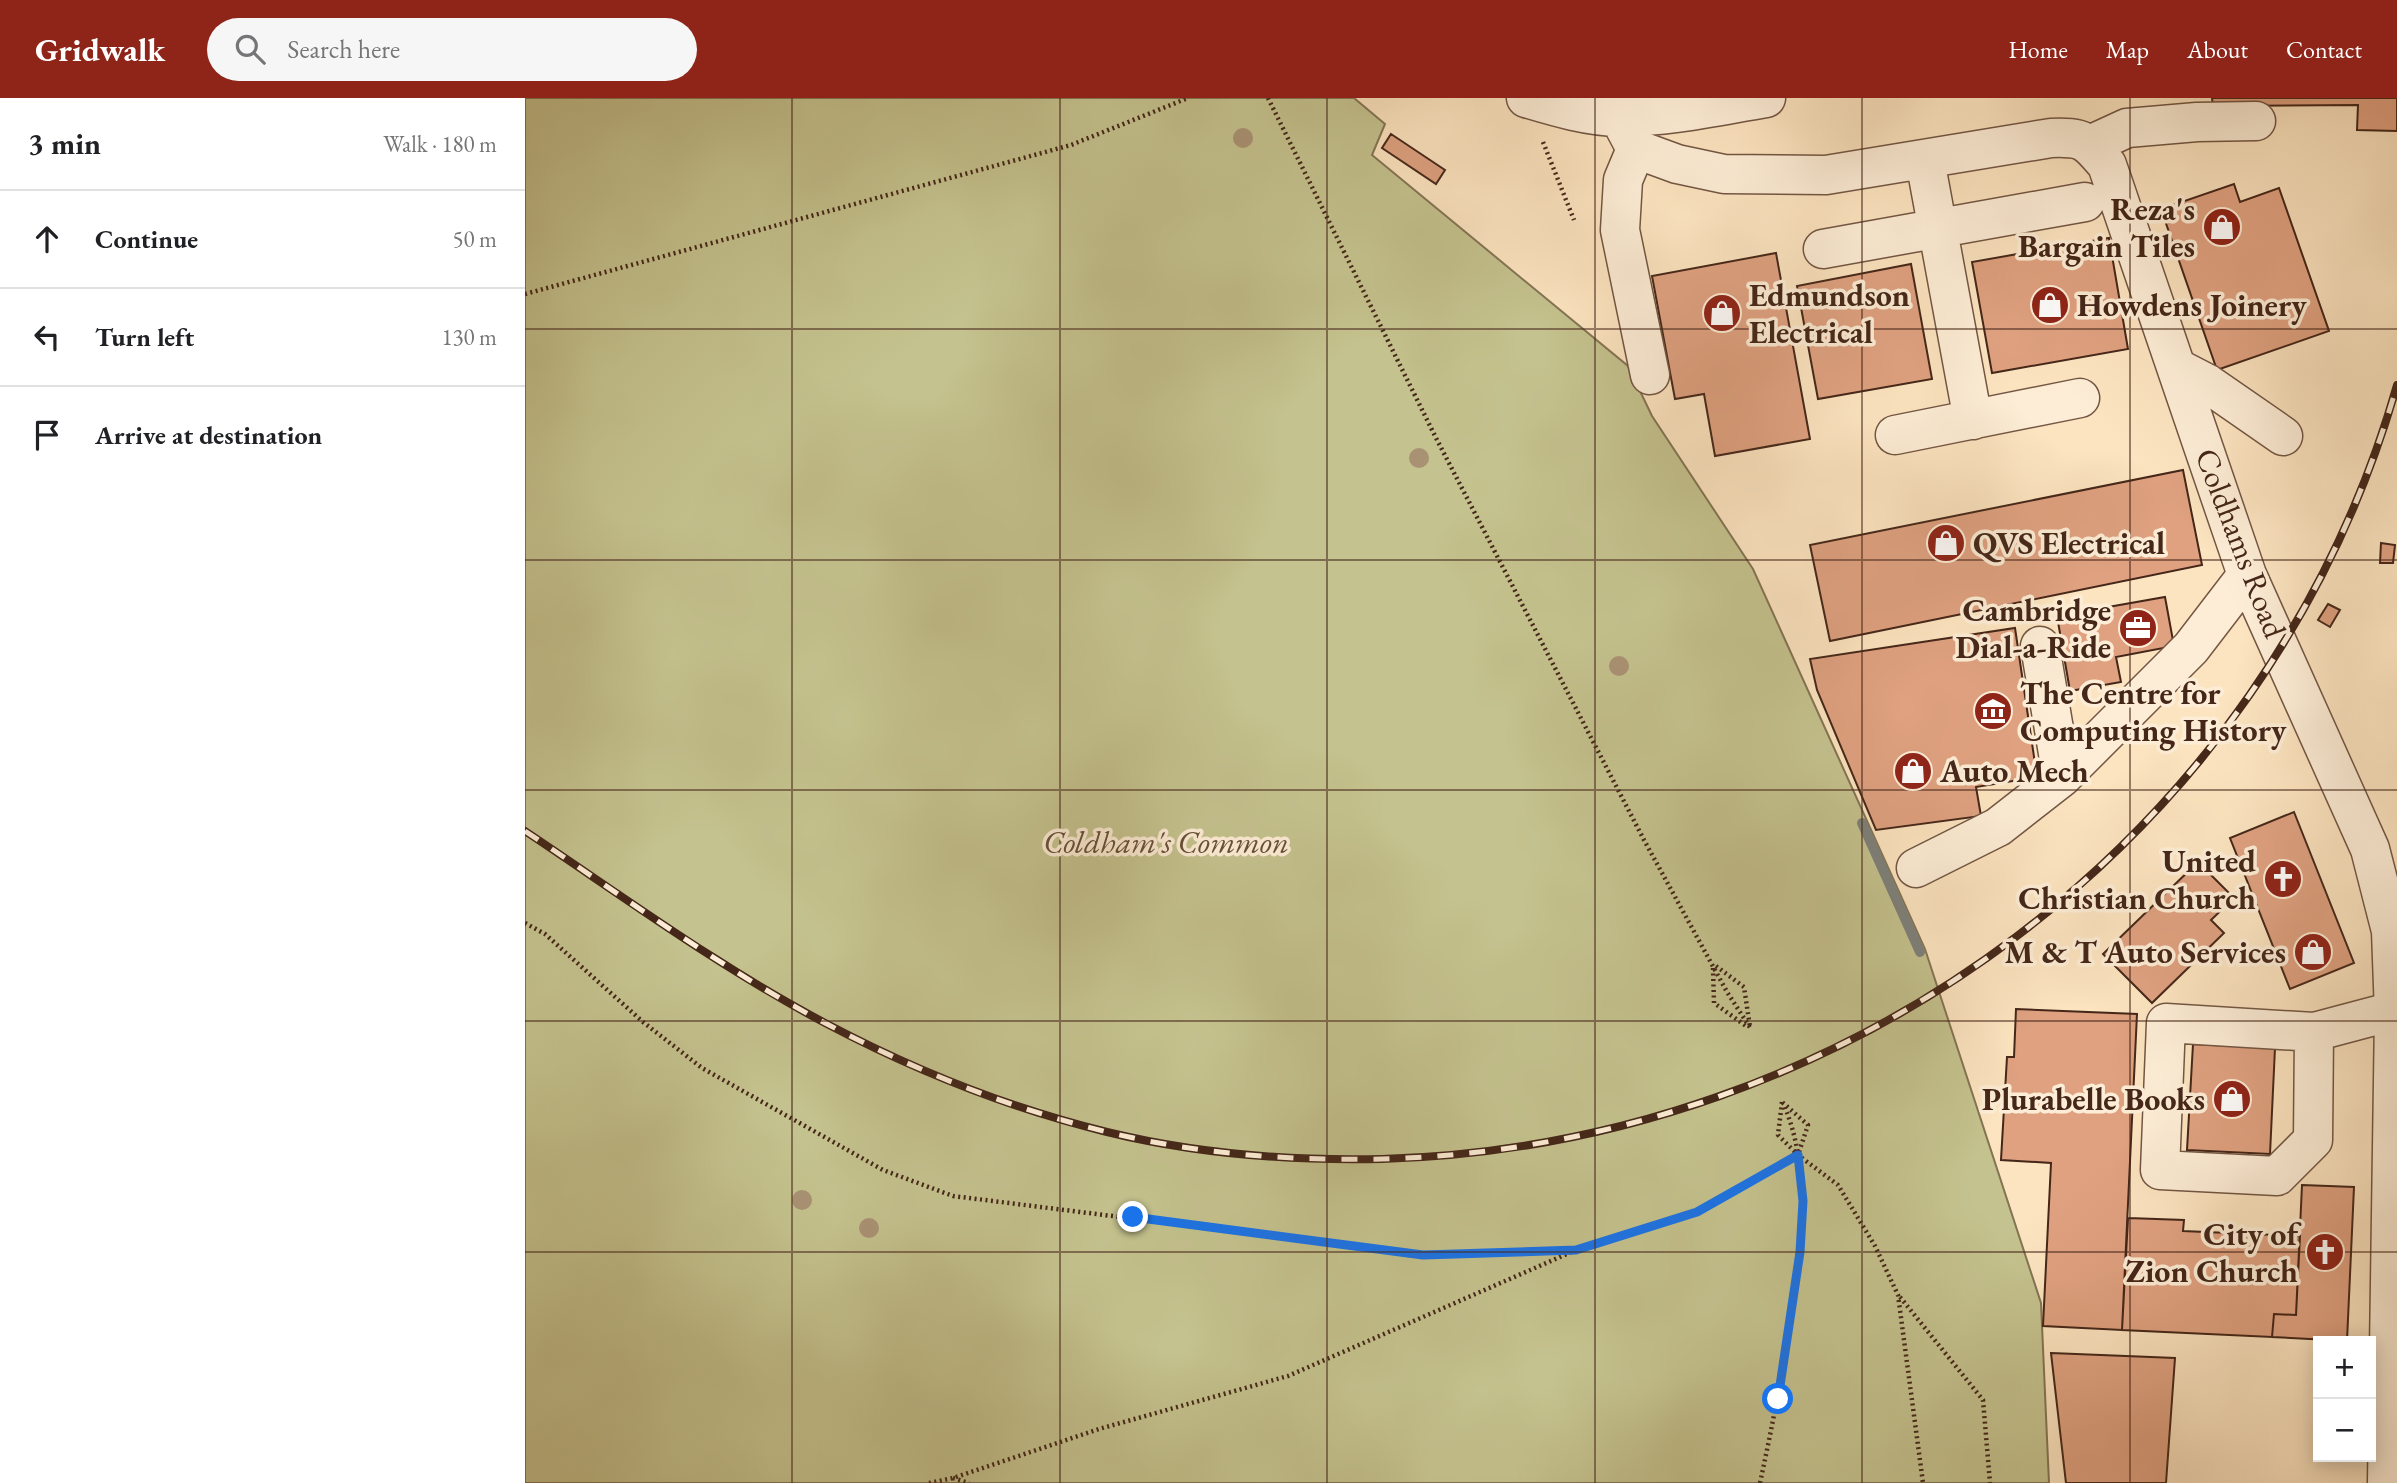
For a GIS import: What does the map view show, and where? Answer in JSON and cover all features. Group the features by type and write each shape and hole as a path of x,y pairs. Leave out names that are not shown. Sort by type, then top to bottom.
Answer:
{"street":[{"path":"1526,98 1627,133 1677,164 1724,174 1826,175 2051,138 2075,137 2090,145 2127,128 2197,110 2256,121"},
{"path":"1627,133 1681,113 1766,98"},
{"path":"1627,133 1620,230 1650,375"},
{"name":"Coldhams Road","path":"2090,145 2106,165 2247,575 2370,849 2391,931 2395,1014 2387,1483"},
{"path":"1925,160 1973,420"},
{"path":"1823,249 2085,202"},
{"path":"2177,368 2209,384 2283,436"},
{"path":"1895,435 2080,398"},
{"path":"1916,868 1998,827 2062,777 2191,648 2247,575"},
{"path":"2040,646 2062,777"},
{"path":"2314,1032 2313,1140 2277,1176 2160,1170 2166,1023 2314,1032 2378,1015 2395,1014"}],"path":[{"path":"525,294 1071,145 1188,98"},
{"path":"1268,98 1436,438 1644,840 1727,992 1751,1029"},
{"path":"1542,142 1574,220"},
{"path":"525,923 545,934 643,1021 702,1068 883,1170 953,1196 1423,1255 1576,1250"},
{"path":"1713,963 1744,987 1751,1029"},
{"path":"1713,963 1714,1003 1751,1029"},
{"path":"1760,1483 1778,1399 1800,1252 1803,1201 1794,1129 1782,1102"},
{"path":"929,1483 953,1478 1099,1429 1288,1376 1576,1250 1697,1212 1798,1155 1808,1125 1782,1102"},
{"path":"1782,1102 1778,1135 1798,1155 1838,1185 1875,1246 1898,1294 1983,1400 1990,1483"},
{"path":"1898,1294 1923,1483"},
{"path":"953,1478 969,1483"}],"green space":[{"name":"Coldham's Common","path":"525,98 1354,98 1385,124 1372,155 1628,366 1652,416 1753,569 1925,949 2041,1303 2049,1483 525,1483"}],"building":[{"path":"2212,98 2397,98 2397,131 2357,130 2358,105 2213,106"},
{"path":"1391,134 1445,170 1436,184 1382,148"},
{"path":"2234,184 2240,202 2279,188 2329,331 2217,370 2161,209"},
{"path":"2109,238 2128,349 1992,373 1972,262"},
{"path":"1776,253 1810,439 1715,456 1704,394 1675,399 1652,276"},
{"path":"1911,264 1932,379 1818,399 1797,286"},
{"path":"2183,470 2202,565 1830,641 1810,545"},
{"path":"2381,543 2395,545 2393,563 2380,563"},
{"path":"2165,597 2174,646 2116,657 2121,682 2070,691 2057,616"},
{"path":"2328,604 2340,610 2330,627 2318,620"},
{"path":"2015,628 2037,777 1976,787 1981,816 1876,830 1817,690 1810,659"},
{"path":"2294,812 2354,963 2290,989 2230,838"},
{"path":"2198,862 2234,898 2211,920 2224,933 2152,1003 2103,954"},
{"path":"2016,1009 2137,1014 2122,1330 2043,1326 2051,1163 2001,1160 2007,1057 2014,1057"},
{"path":"2193,1044 2275,1048 2270,1154 2187,1150"},
{"name":"City of Zion Church","path":"2302,1185 2354,1187 2347,1336 2313,1336 2313,1339 2272,1337 2274,1314 2296,1315"},
{"path":"2128,1218 2184,1220 2183,1231 2300,1236 2296,1315 2274,1314 2272,1337 2122,1330"},
{"path":"2051,1353 2175,1358 2166,1483 2066,1483"}],"waterway":[{"path":"1862,823 1920,952"}],"railway":[{"path":"525,831 674,932 788,1003 895,1057 964,1087 1034,1112 1107,1132 1175,1146 1313,1159 1382,1159 1554,1141 1719,1096 1874,1028 2016,937 2142,825 2250,695 2336,547 2397,385"}],"place":[{"name":"Reza's Bargain Tiles","path":"2222,227"},
{"name":"Howdens Joinery","path":"2050,305"},
{"name":"Edmundson Electrical","path":"1722,313"},
{"name":"QVS Electrical","path":"1946,543"},
{"name":"Cambridge Dial-a-Ride","path":"2138,628"},
{"name":"The Centre for Computing History","path":"1993,711"},
{"name":"Auto Mech","path":"1913,771"},
{"name":"United Christian Church","path":"2283,879"},
{"name":"M & T Auto Services","path":"2313,952"},
{"name":"Plurabelle Books","path":"2232,1099"},
{"name":"City of Zion Church","path":"2325,1252"}],"route":[{"path":"1133,1217 1423,1255 1576,1250 1697,1212 1798,1155 1803,1201 1800,1252 1778,1399"}]}
